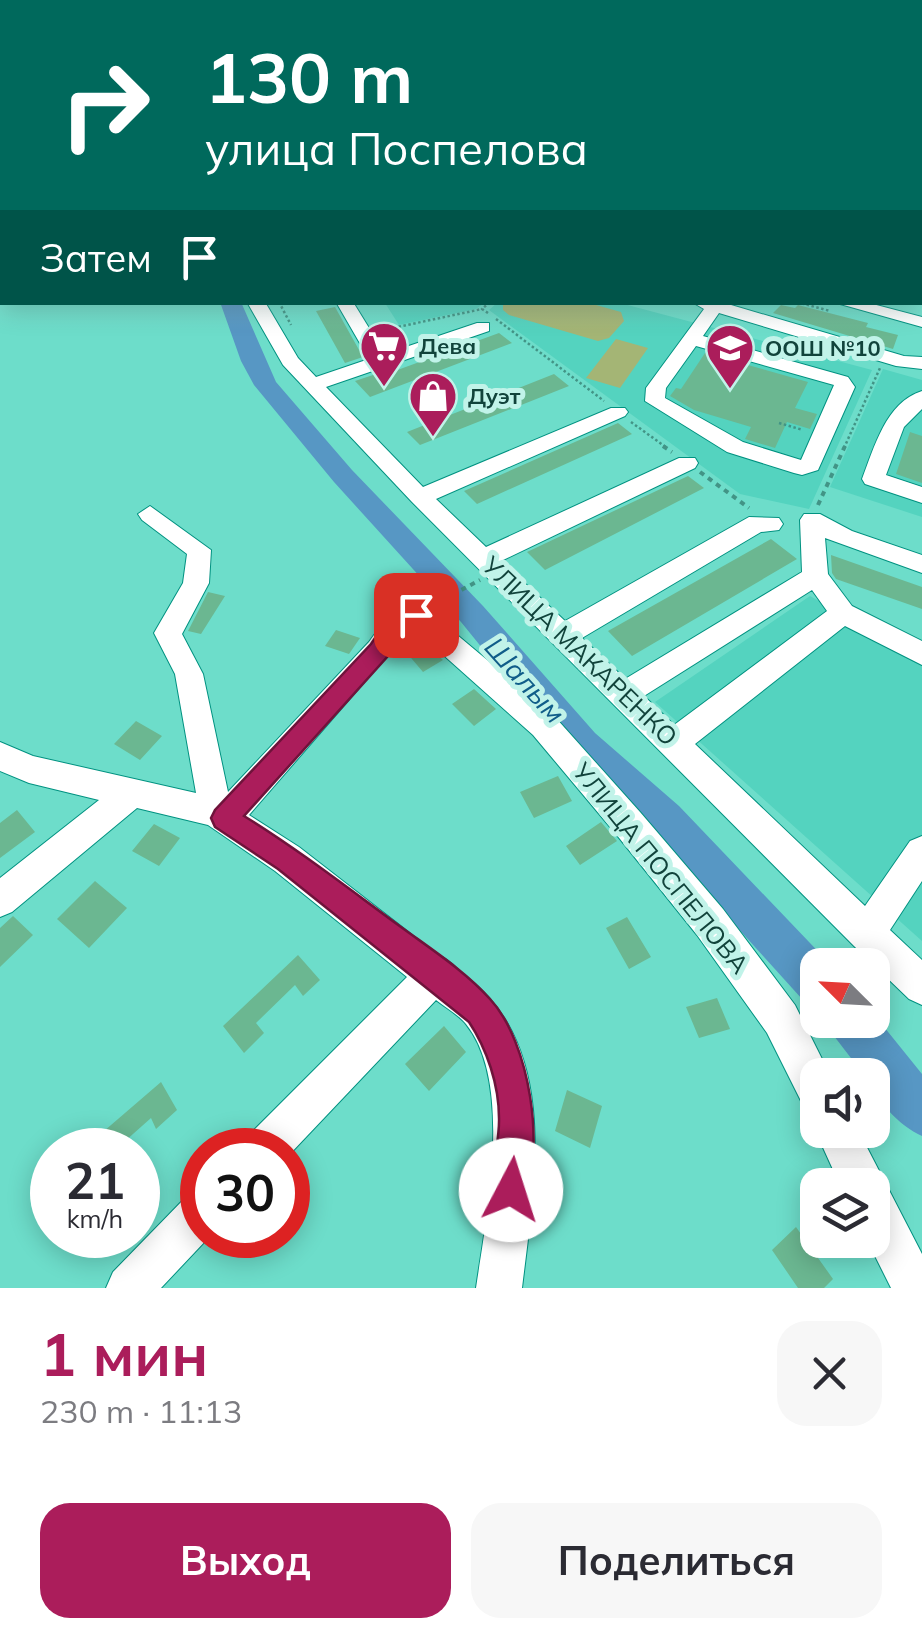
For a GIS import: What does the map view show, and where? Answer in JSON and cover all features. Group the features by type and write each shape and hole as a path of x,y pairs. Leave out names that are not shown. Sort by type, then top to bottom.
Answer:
{"street":[{"name":"УЛИЦА МАКАРЕНКО","path":"258,305 281,350 420,497 482,569 564,635 922,986"},
{"path":"346,305 381,362"},
{"path":"692,339 840,381 845,387 810,465 802,468 751,454 656,401 656,388 692,339 708,305"},
{"path":"711,305 903,362 922,363"},
{"path":"867,305 901,309 922,322"},
{"path":"314,384 381,362 483,318"},
{"path":"922,397 894,425 873,479 922,495"},
{"path":"420,497 618,412"},
{"path":"482,569 687,463"},
{"path":"150,514 199,550 202,567 188,603 168,633 189,674 220,815"},
{"path":"922,564 843,537 812,520 815,576 843,613 922,654"},
{"path":"564,635 757,523 772,524"},
{"path":"624,694 815,576"},
{"path":"674,743 843,613"},
{"path":"220,815 380,650 398,622 416,615"},
{"name":"УЛИЦА ПОСПЕЛОВА","path":"416,615 544,726 710,922 781,1020 800,1058"},
{"path":"0,757 29,769 220,815 288,859 480,1011 498,1039 509,1070 516,1117 499,1288"},
{"path":"0,900 132,793"},
{"path":"867,933 922,852"},
{"path":"286,1128 438,974"},
{"path":"128,1288 180,1235"},
{"path":"890,1239 915,1288"}],"path":[{"path":"281,305 294,331"},
{"path":"364,334 483,318"},
{"path":"416,615 482,569"}],"shaded area":[{"path":"386,305 481,305 476,309 399,325"},
{"name":"ООШ №10","path":"495,305 628,305 872,370 809,509 740,494 489,310"},
{"path":"503,305 596,305 621,312 624,321 609,338 598,341 503,310"},
{"path":"616,339 648,348 620,388 586,378"},
{"path":"883,369 922,380 922,517 830,487"},
{"path":"810,596 922,659 922,941 655,702"}],"building":[{"path":"781,305 798,305 898,335 893,349 773,313"},
{"path":"335,307 363,357 345,363 316,311"},
{"path":"499,333 512,343 370,397 355,381 379,373 381,376"},
{"path":"705,353 808,382 795,408 817,414 810,429 787,422 775,448 745,439 751,427 694,410 670,396 676,388 681,389"},
{"path":"554,374 569,386 420,445 407,432"},
{"path":"618,423 632,434 477,504 464,491"},
{"path":"910,432 922,436 922,483 896,474"},
{"path":"688,476 704,488 545,570 527,552"},
{"path":"771,539 797,559 632,656 608,631"},
{"path":"831,555 922,587 922,609 836,579"},
{"path":"208,592 225,596 201,634 188,631"},
{"path":"336,630 360,638 349,654 325,646"},
{"path":"424,642 443,660 423,672 406,652"},
{"path":"474,689 496,709 474,726 452,704"},
{"path":"136,721 162,736 140,760 114,744"},
{"path":"558,776 572,801 534,818 520,792"},
{"path":"17,810 35,832 0,858 0,823"},
{"path":"601,822 617,841 580,865 566,846"},
{"path":"154,824 180,838 159,866 132,851"},
{"path":"95,881 127,908 89,948 57,919"},
{"path":"13,916 33,935 0,967 0,928"},
{"path":"627,917 651,957 629,969 606,928"},
{"path":"298,955 320,980 303,996 295,985 256,1023 264,1033 244,1053 223,1026"},
{"path":"717,998 730,1029 699,1038 686,1007"},
{"path":"444,1026 466,1052 429,1091 405,1064"},
{"path":"161,1082 177,1110 157,1128 151,1118 140,1128 108,1128"},
{"path":"567,1090 602,1106 590,1148 555,1131"},
{"path":"796,1227 800,1233 800,1258 818,1258 833,1279 824,1288 798,1288 772,1250"}],"waterway":[{"name":"Шалым","path":"231,305 252,361 266,385 343,476 472,614 582,744 665,819 800,964"},
{"name":"Шалым","path":"864,1038 922,1112"}],"place":[{"name":"Дева","path":"384,388"},
{"name":"ООШ №10","path":"730,390"},
{"name":"Дуэт","path":"433,438"}],"route":[{"path":"416,615 398,622 380,650 225,818 288,859 480,1011 498,1039 509,1070 516,1117 511,1190"}]}
